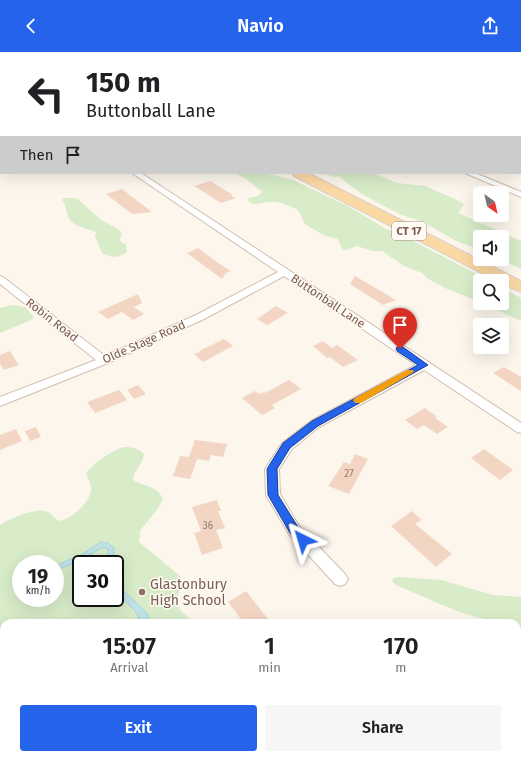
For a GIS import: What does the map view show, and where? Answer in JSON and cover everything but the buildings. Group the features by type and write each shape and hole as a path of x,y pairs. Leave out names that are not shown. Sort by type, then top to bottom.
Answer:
{"main road":[{"name":"CT 17","path":"300,174 521,287"}],"street":[{"name":"Buttonball Lane","path":"137,174 521,430"},
{"path":"471,174 521,195"},
{"name":"Olde Stage Road","path":"0,402 104,361 200,317 284,272"},
{"name":"Robin Road","path":"0,279 104,361"},
{"path":"340,579 294,530 273,495 272,469 286,446 315,424 424,365"}],"green space":[{"path":"237,174 268,174 293,180 348,206 386,229 396,232 477,274 473,274 473,299 445,288 428,279 422,273 404,266 382,251 372,251 357,246 346,250 342,249 338,239 325,236 305,224 298,210 277,202 253,204 248,201 249,198 258,196 262,192 248,180"},
{"path":"325,174 375,174 397,183 425,186 464,204 458,213 473,220 473,222 478,222 496,230 473,230 473,247 456,241 423,222 402,215 382,205 360,193 340,177"},
{"path":"64,198 78,199 101,220 118,229 122,234 119,240 126,245 127,252 115,257 102,253 95,236 96,232 80,227 72,222 62,200"},
{"path":"509,236 521,241 521,269 509,263"},
{"path":"509,292 521,298 521,321 497,310 509,310"},
{"path":"12,305 25,307 34,317 31,320 0,333 0,308"},
{"path":"123,447 137,449 144,454 133,480 154,489 163,499 140,531 139,542 181,577 177,602 181,611 189,619 148,619 148,614 124,590 124,555 72,555 72,607 124,607 124,599 138,615 138,619 0,619 0,525 10,519 30,512 48,512 58,521 74,514 88,499 91,489 86,474 98,461"},
{"path":"399,577 441,580 493,595 521,597 521,619 485,619 470,615 396,585 392,581 394,578"}],"water":[{"path":"101,542 108,543 114,548 114,555 108,555 108,549 101,548 90,555 81,555"},
{"path":"72,559 72,564 64,567 64,562"},
{"path":"124,591 148,614 148,619 138,619 135,611 124,599"}],"slow traffic":[{"path":"358,400 410,372"}],"place":[{"name":"Glastonbury High School","path":"142,592"}],"route":[{"path":"303,540 294,530 273,495 272,469 286,446 315,424 424,365 400,349"}]}
